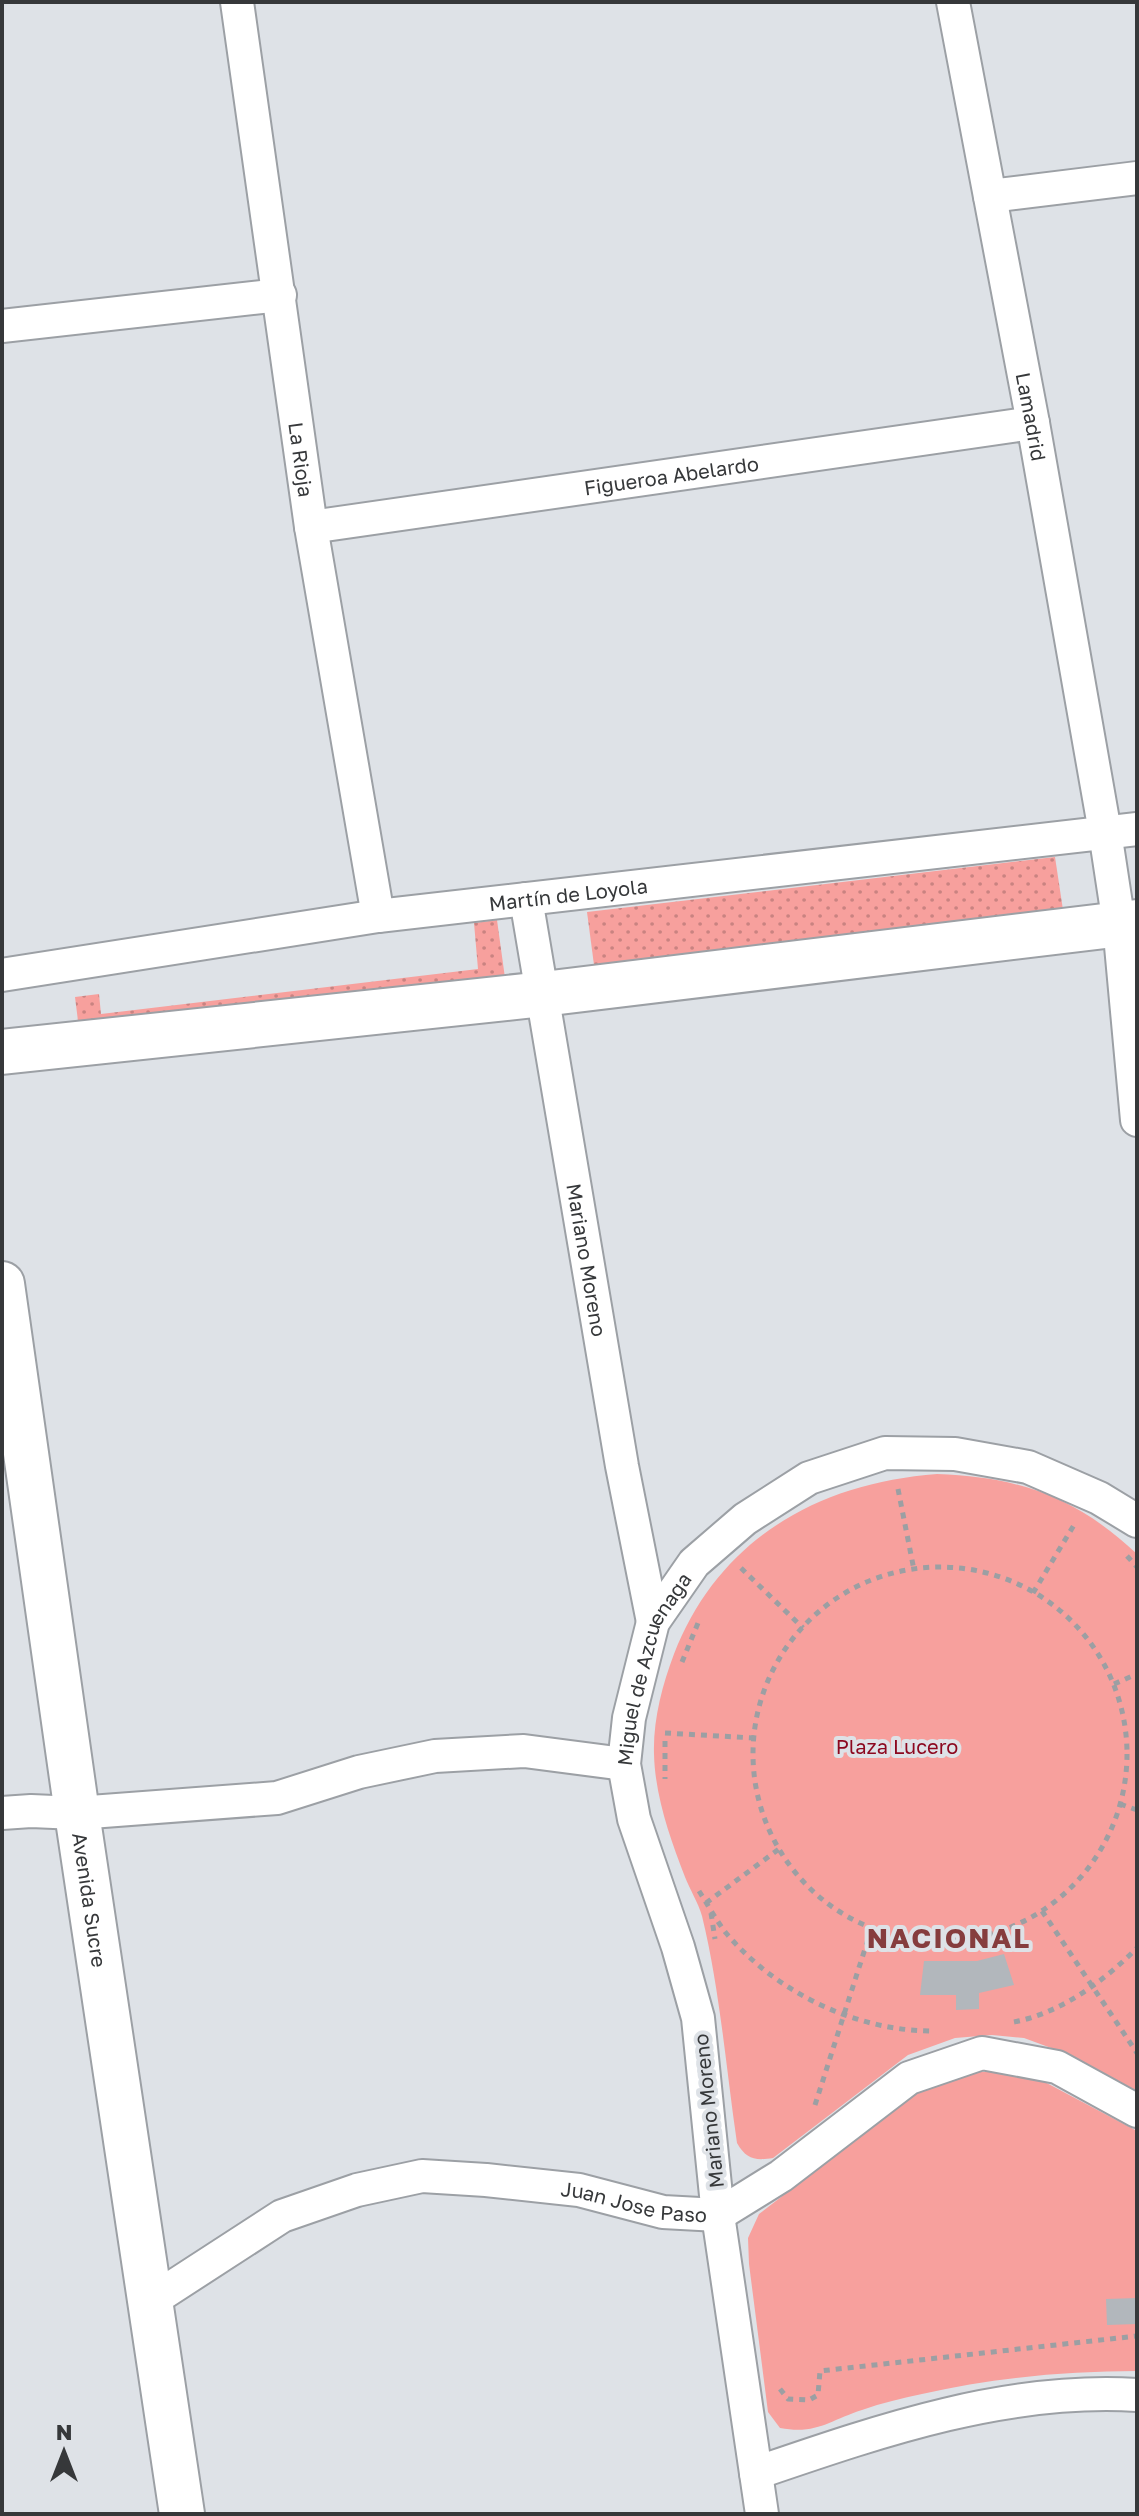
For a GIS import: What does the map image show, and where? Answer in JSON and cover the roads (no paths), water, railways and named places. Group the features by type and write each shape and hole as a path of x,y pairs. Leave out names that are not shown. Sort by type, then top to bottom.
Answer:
{"main road":[{"path":"2,1052 543,994 1128,923"},
{"name":"Avenida Sucre","path":"2,1284 182,2514"}],"street":[{"name":"La Rioja","path":"237,2 311,527 378,916"},
{"name":"Lamadrid","path":"953,2 1033,423 1105,832 1128,923 1137,1120"},
{"path":"990,196 1137,178"},
{"path":"2,326 280,295"},
{"name":"Figueroa Abelardo","path":"311,527 1033,423"},
{"name":"Martín de Loyola","path":"2,975 378,916 1137,829"},
{"name":"Mariano Moreno","path":"526,899 622,1466 653,1622"},
{"name":"Miguel de Azcuenaga","path":"2,1813 77,1813 277,1798 359,1772 435,1756 524,1751 624,1764 629,1718 653,1622 694,1563 745,1519 809,1478 885,1453 955,1454 1028,1467 1099,1498 1137,1521"},
{"name":"Mariano Moreno","path":"624,1764 634,1819 678,1947 698,2018 718,2215 762,2514"},
{"name":"Juan Jose Paso","path":"151,2301 282,2216 357,2190 422,2176 579,2190 663,2212 718,2215 781,2176 909,2078 982,2053 1057,2067 1137,2111"},
{"path":"756,2473 879,2431 959,2411 1034,2398 1137,2395"}],"district":[{"name":"NACIONAL","path":"949,1937"}],"park label":[{"name":"Plaza Lucero","path":"897,1746"}]}
